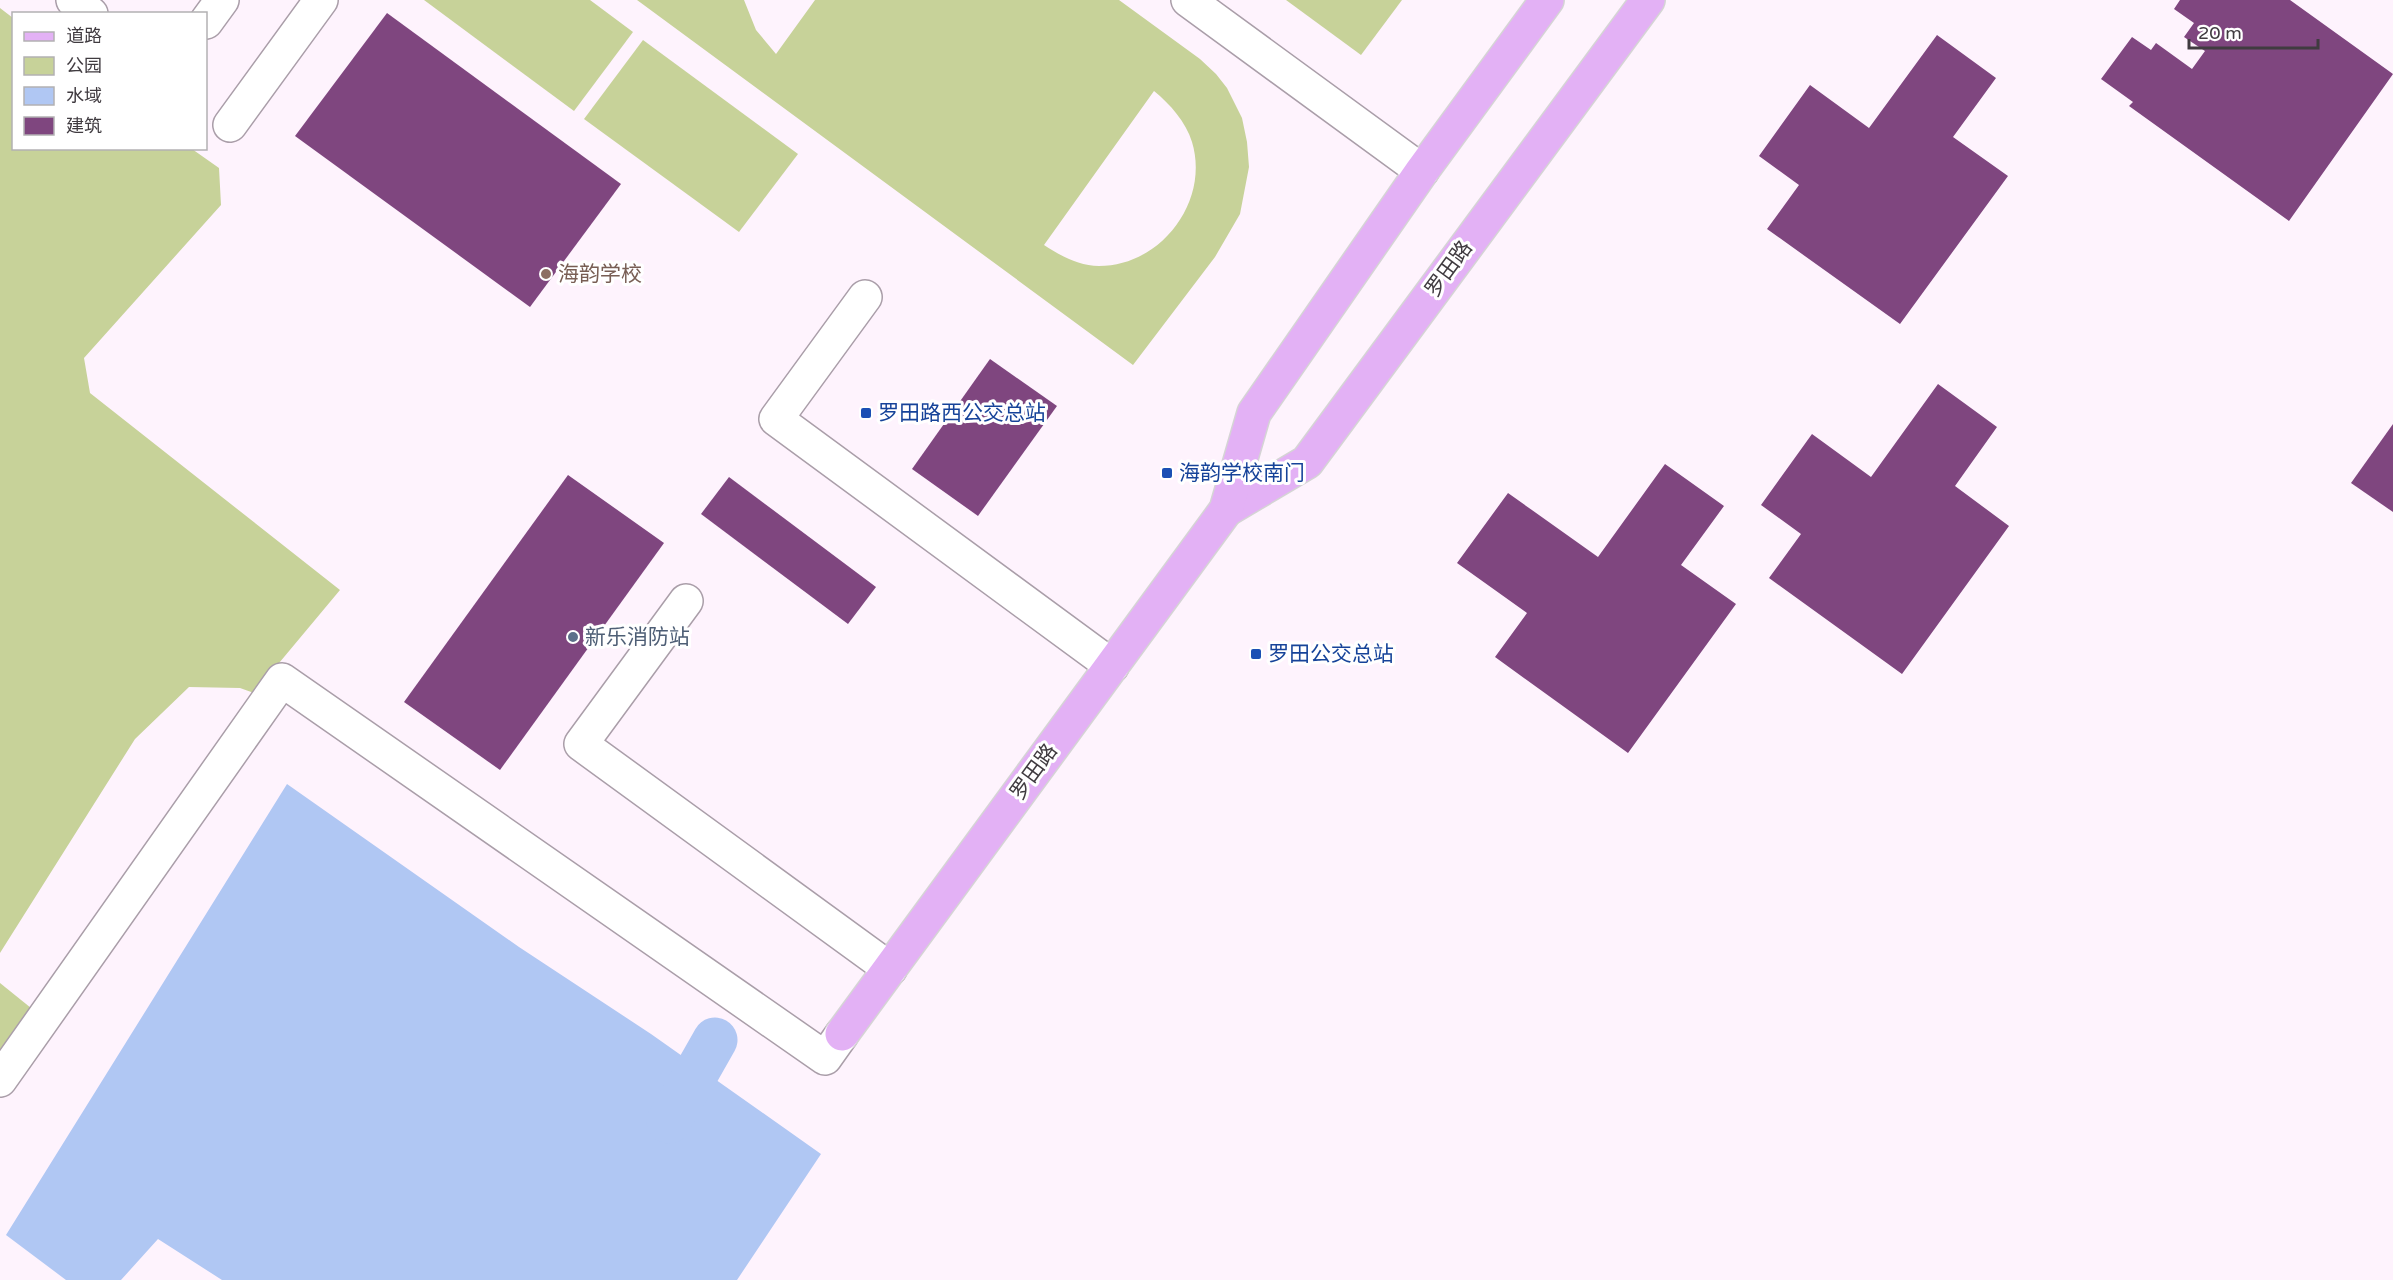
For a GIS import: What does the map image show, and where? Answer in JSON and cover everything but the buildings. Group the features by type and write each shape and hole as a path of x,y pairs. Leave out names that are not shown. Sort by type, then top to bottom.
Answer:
{"main road":[{"name":"罗田路","path":"842,1034 1226,510 1254,412 1422,171 1547,0"},
{"name":"罗田路","path":"1226,510 1307,462 1648,0"}],"lane":[{"path":"73,0 88,12"},
{"path":"207,21 222,0"},
{"path":"230,125 321,0"},
{"path":"1188,0 1422,171"},
{"path":"865,297 776,419 1112,666"},
{"path":"686,601 581,744 890,969"},
{"path":"0,1080 282,680 825,1058 842,1034"}],"green space":[{"path":"424,0 590,0 633,32 574,111"},
{"path":"637,0 744,0 756,30 776,54 815,0 1119,0 1200,59 1227,88 1242,118 1249,167 1240,214 1215,257 1133,365","holes":["1154,91 1177,114 1186,127 1192,142 1196,164 1194,186 1187,207 1176,226 1142,255 1122,263 1099,266 1084,264 1044,245"]},
{"path":"1286,0 1402,0 1361,55"},
{"path":"0,8 12,17 12,150 193,150 219,168 221,205 84,358 90,393 340,590 254,693 240,688 189,687 135,739 0,953"},
{"path":"643,40 798,154 739,232 584,119"},
{"path":"0,983 31,1008 0,1051"}],"water":[{"path":"287,784 519,947 651,1034 821,1154 737,1280 222,1280 158,1239 121,1280 66,1280 6,1235"}],"waterway":[{"path":"669,1121 715,1040"}],"place":[{"name":"海韵学校","path":"546,274"},
{"name":"罗田路西公交总站","path":"866,413"},
{"name":"海韵学校南门","path":"1167,473"},
{"name":"新乐消防站","path":"573,637"},
{"name":"罗田公交总站","path":"1256,654"}]}
